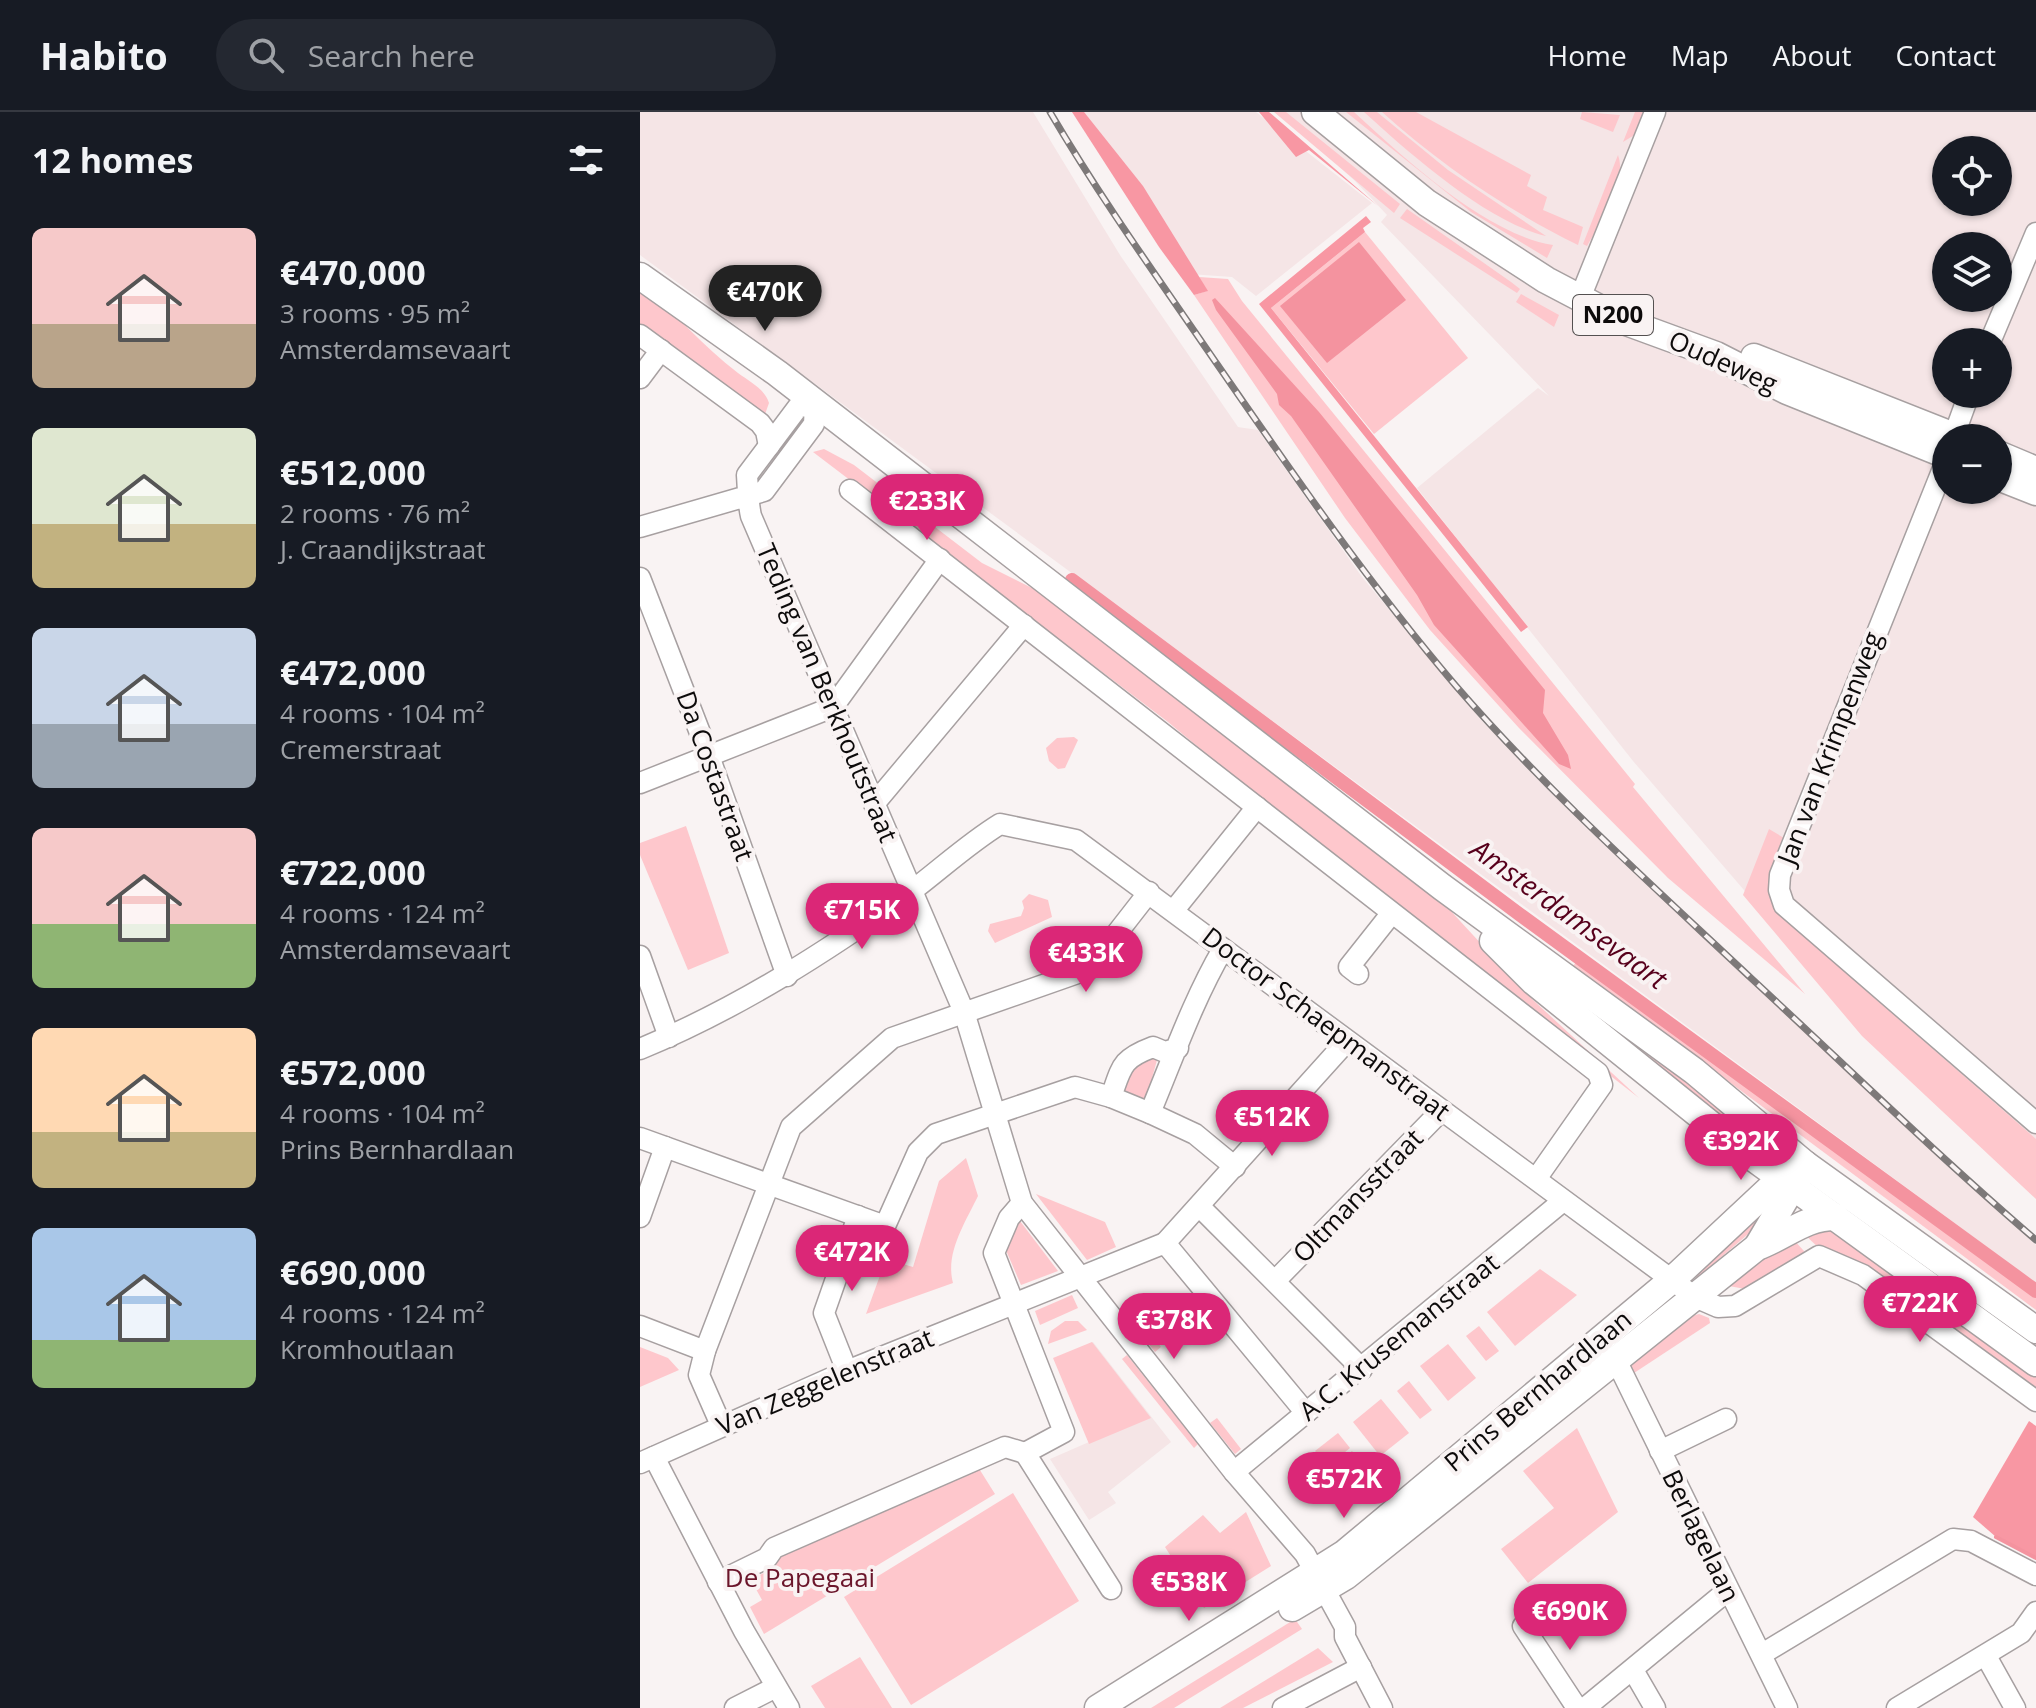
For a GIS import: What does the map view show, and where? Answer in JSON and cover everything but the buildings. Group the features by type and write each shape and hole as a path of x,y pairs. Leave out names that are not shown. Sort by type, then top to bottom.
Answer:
{"main road":[{"name":"Oudeweg","path":"1315,112 1462,227 1583,291 1698,334 1932,437"},
{"name":"Oudeweg","path":"1338,112 1443,198 1583,291"},
{"path":"640,276 777,373 809,412 1054,585 1075,606 1442,887 1534,982 1793,1176 2036,1330"},
{"path":"2012,460 2036,470"},
{"path":"2012,483 2036,492"},
{"path":"1793,1176 1836,1217 2036,1363"},
{"name":"Prins Bernhardlaan","path":"1757,1247 1793,1176"},
{"name":"Prins Bernhardlaan","path":"1133,1708 1319,1589 1345,1553 1793,1176"},
{"name":"Prins Bernhardlaan","path":"1098,1708 1346,1576 1757,1247 1781,1238 1812,1217 1836,1217"}],"street":[{"path":"1583,291 1655,112"},
{"path":"1996,328 2036,233"},
{"path":"640,335 760,423 766,431 769,446"},
{"path":"640,378 661,350"},
{"path":"748,498 747,475 769,446 809,412"},
{"path":"640,527 726,499 748,498 764,491 809,412"},
{"path":"850,490 1598,1073 1602,1085 1536,1179"},
{"name":"Jan van Krimpenweg","path":"1932,496 1780,875 1779,890 1784,905 2036,1123"},
{"name":"Teding van Berkhoutstraat","path":"748,498 751,516 964,1012 998,1114 1022,1203"},
{"path":"640,783 833,707 940,559"},
{"name":"Da Costastraat","path":"640,578 709,756 787,976"},
{"path":"874,804 1024,625"},
{"path":"1174,910 1257,807"},
{"name":"Doctor Schaepmanstraat","path":"640,1049 727,1011 787,976 912,890 1000,824 1067,835 1174,910 1346,1042 1695,1297"},
{"path":"721,1425 699,1375 705,1351 791,1127 892,1038 1089,969 1149,892"},
{"path":"1358,974 1349,967 1391,914"},
{"path":"1150,1113 1223,949"},
{"path":"640,956 669,1037"},
{"path":"1306,1413 1165,1243 1346,1042"},
{"path":"1111,1097 1123,1063 1130,1056 1153,1047 1165,1052 1178,1048"},
{"path":"640,1138 885,1226 918,1152 936,1134 1075,1087 1111,1097 1195,1134 1235,1167"},
{"name":"Oltmansstraat","path":"1275,1281 1441,1111"},
{"path":"640,1217 665,1147"},
{"name":"A.C. Krusemanstraat","path":"1234,1472 1563,1201"},
{"path":"1025,1453 1064,1432 994,1253 1009,1218 1022,1203 1278,1527 1319,1589 1335,1630 1345,1637 1382,1708"},
{"path":"1200,1207 1362,1369"},
{"path":"847,1371 824,1313 858,1216"},
{"name":"Van Zeggelenstraat","path":"647,1460 847,1371 1165,1243"},
{"path":"1695,1297 1718,1307 1735,1306 1819,1256 1863,1275 2036,1401"},
{"path":"640,1326 705,1351"},
{"name":"Berlagelaan","path":"1617,1362 1787,1708"},
{"path":"1660,1451 1726,1419"},
{"path":"718,1582 767,1558 774,1548 1005,1447 1025,1453 1111,1589"},
{"path":"647,1460 789,1708"},
{"path":"1762,1654 1953,1539 1971,1541 2036,1575"},
{"path":"1585,1708 1727,1591"},
{"path":"1897,1708 2021,1633 2036,1612"},
{"path":"1523,1626 1577,1708"},
{"path":"1986,1656 2015,1708"},
{"path":"1283,1708 1361,1667"},
{"path":"1633,1670 1655,1708"},
{"path":"735,1708 776,1687"}],"shaded area":[{"path":"640,112 1033,112 1120,255 1238,427 1258,430 1362,577 1483,722 1593,834 2036,1245 2036,1283 640,255"},
{"path":"1072,112 1084,112 1143,186 1208,291 1194,295 1159,247"},
{"path":"1078,112 1256,112 1372,203 1256,296 1232,277 1189,274"},
{"path":"1259,112 1269,112 1378,206 1309,150 1296,157"},
{"path":"1279,112 2036,112 2036,1153 1768,918 1633,761 1417,488 1538,388 1549,396 1381,222 1387,215 1355,181"},
{"path":"1366,216 1371,222 1363,228 1365,232 1271,308 1528,627 1521,632 1259,304"},
{"path":"1359,242 1406,300 1327,363 1280,306"},
{"path":"1215,298 1319,412 1545,690 1543,713 1568,755 1571,769 1559,764 1434,625 1417,595 1291,416 1279,405 1277,394 1216,310 1212,300"},
{"path":"1093,1342 1171,1442 1108,1492 1116,1503 1089,1520 1050,1459 1089,1442 1055,1360"},
{"path":"2029,1421 2036,1426 2036,1558 1996,1537 1973,1517"}],"green space":[{"path":"1274,112 1286,112 1400,204 1394,213"},
{"path":"1346,112 1354,112 1421,171 1473,210 1527,238 1553,245 1547,258 1471,212"},
{"path":"1364,112 1377,112 1448,170 1546,236 1523,228 1474,201 1426,166"},
{"path":"1382,112 1416,112 1531,175 1527,186 1547,197 1543,210 1583,227 1578,245 1476,185"},
{"path":"1582,112 1620,115 1613,132 1580,119"},
{"path":"1635,112 1646,112 1636,134 1623,142"},
{"path":"1618,155 1620,166 1616,190 1587,246 1583,244"},
{"path":"1407,209 1520,289 1517,293 1400,218"},
{"path":"1365,232 1468,358 1374,434 1271,308"},
{"path":"1199,277 1228,279 1242,301 1635,784 1633,787 1805,994 1668,878 1519,728 1430,630 1345,518 1194,295 1207,291"},
{"path":"640,286 725,363 761,390 769,403 764,417 640,325"},
{"path":"1521,294 1559,315 1554,327 1516,302"},
{"path":"824,449 854,465 982,563 1046,595 1437,896 1532,999 1639,1098 1360,881 1168,722 813,452"},
{"path":"1074,737 1078,740 1065,768 1058,769 1049,761 1046,748 1057,738"},
{"path":"686,826 729,953 688,970 640,855 640,843"},
{"path":"1769,829 1784,838 1771,878 1773,896 1783,918 2036,1139 2036,1199 1862,1036 1743,895"},
{"path":"1029,894 1048,900 1052,917 995,943 988,931 990,924 1021,916 1024,908 1022,901"},
{"path":"1581,956 2036,1293 2036,1310 1573,966"},
{"path":"1622,1026 1762,1138 1753,1150 1617,1032"},
{"path":"1159,1053 1145,1103 1119,1093 1134,1062"},
{"path":"966,1158 978,1196 954,1249 953,1283 866,1314 886,1259 913,1267 939,1181"},
{"path":"1036,1194 1105,1222 1116,1247 1087,1260"},
{"path":"1760,1211 1767,1218 1698,1277 1694,1276"},
{"path":"1020,1221 1058,1271 1021,1285 1005,1248"},
{"path":"1835,1229 2036,1370 2036,1389 1823,1252 1802,1232"},
{"path":"1792,1238 1804,1251 1802,1256 1745,1289 1729,1286"},
{"path":"1540,1269 1577,1295 1515,1346 1487,1312"},
{"path":"1072,1295 1078,1308 1040,1325 1035,1311"},
{"path":"1699,1314 1709,1318 1710,1323 1631,1375 1630,1368 1636,1360 1692,1316"},
{"path":"1138,1318 1161,1347 1155,1352 1132,1323"},
{"path":"1065,1321 1078,1321 1087,1330 1048,1344 1051,1331"},
{"path":"1479,1326 1499,1351 1486,1361 1466,1336"},
{"path":"1092,1342 1151,1418 1089,1444 1053,1358"},
{"path":"1448,1344 1476,1378 1448,1401 1420,1366"},
{"path":"640,1347 668,1358 679,1370 640,1387"},
{"path":"1127,1355 1198,1444 1194,1448 1122,1359"},
{"path":"1409,1381 1432,1410 1420,1419 1397,1391"},
{"path":"1381,1399 1409,1433 1380,1456 1353,1422"},
{"path":"1217,1418 1241,1449 1235,1454 1210,1423"},
{"path":"1577,1428 1618,1512 1528,1583 1501,1549 1554,1508 1523,1471"},
{"path":"1338,1433 1350,1448 1328,1466 1315,1451"},
{"path":"1352,1451 1367,1468 1346,1486 1331,1469"},
{"name":"De Papegaai","path":"978,1467 995,1494 764,1634 750,1607 762,1600 751,1580 769,1570 778,1555"},
{"path":"1013,1493 1079,1601 911,1705 844,1597"},
{"path":"1246,1512 1271,1566 1204,1608 1165,1547 1203,1515 1220,1533"},
{"path":"1295,1619 1302,1629 1174,1708 1151,1708"},
{"path":"1318,1648 1333,1662 1243,1708 1220,1708"},
{"path":"860,1657 892,1708 825,1708 811,1686"}],"waterway":[{"name":"Amsterdamsevaart","path":"1072,580 1519,914 2036,1291"},
{"path":"1996,1537 2036,1558"}],"railway":[{"path":"1050,112 1131,240 1303,487 1362,568 1456,686 1526,763 1600,836 2036,1240"}]}
